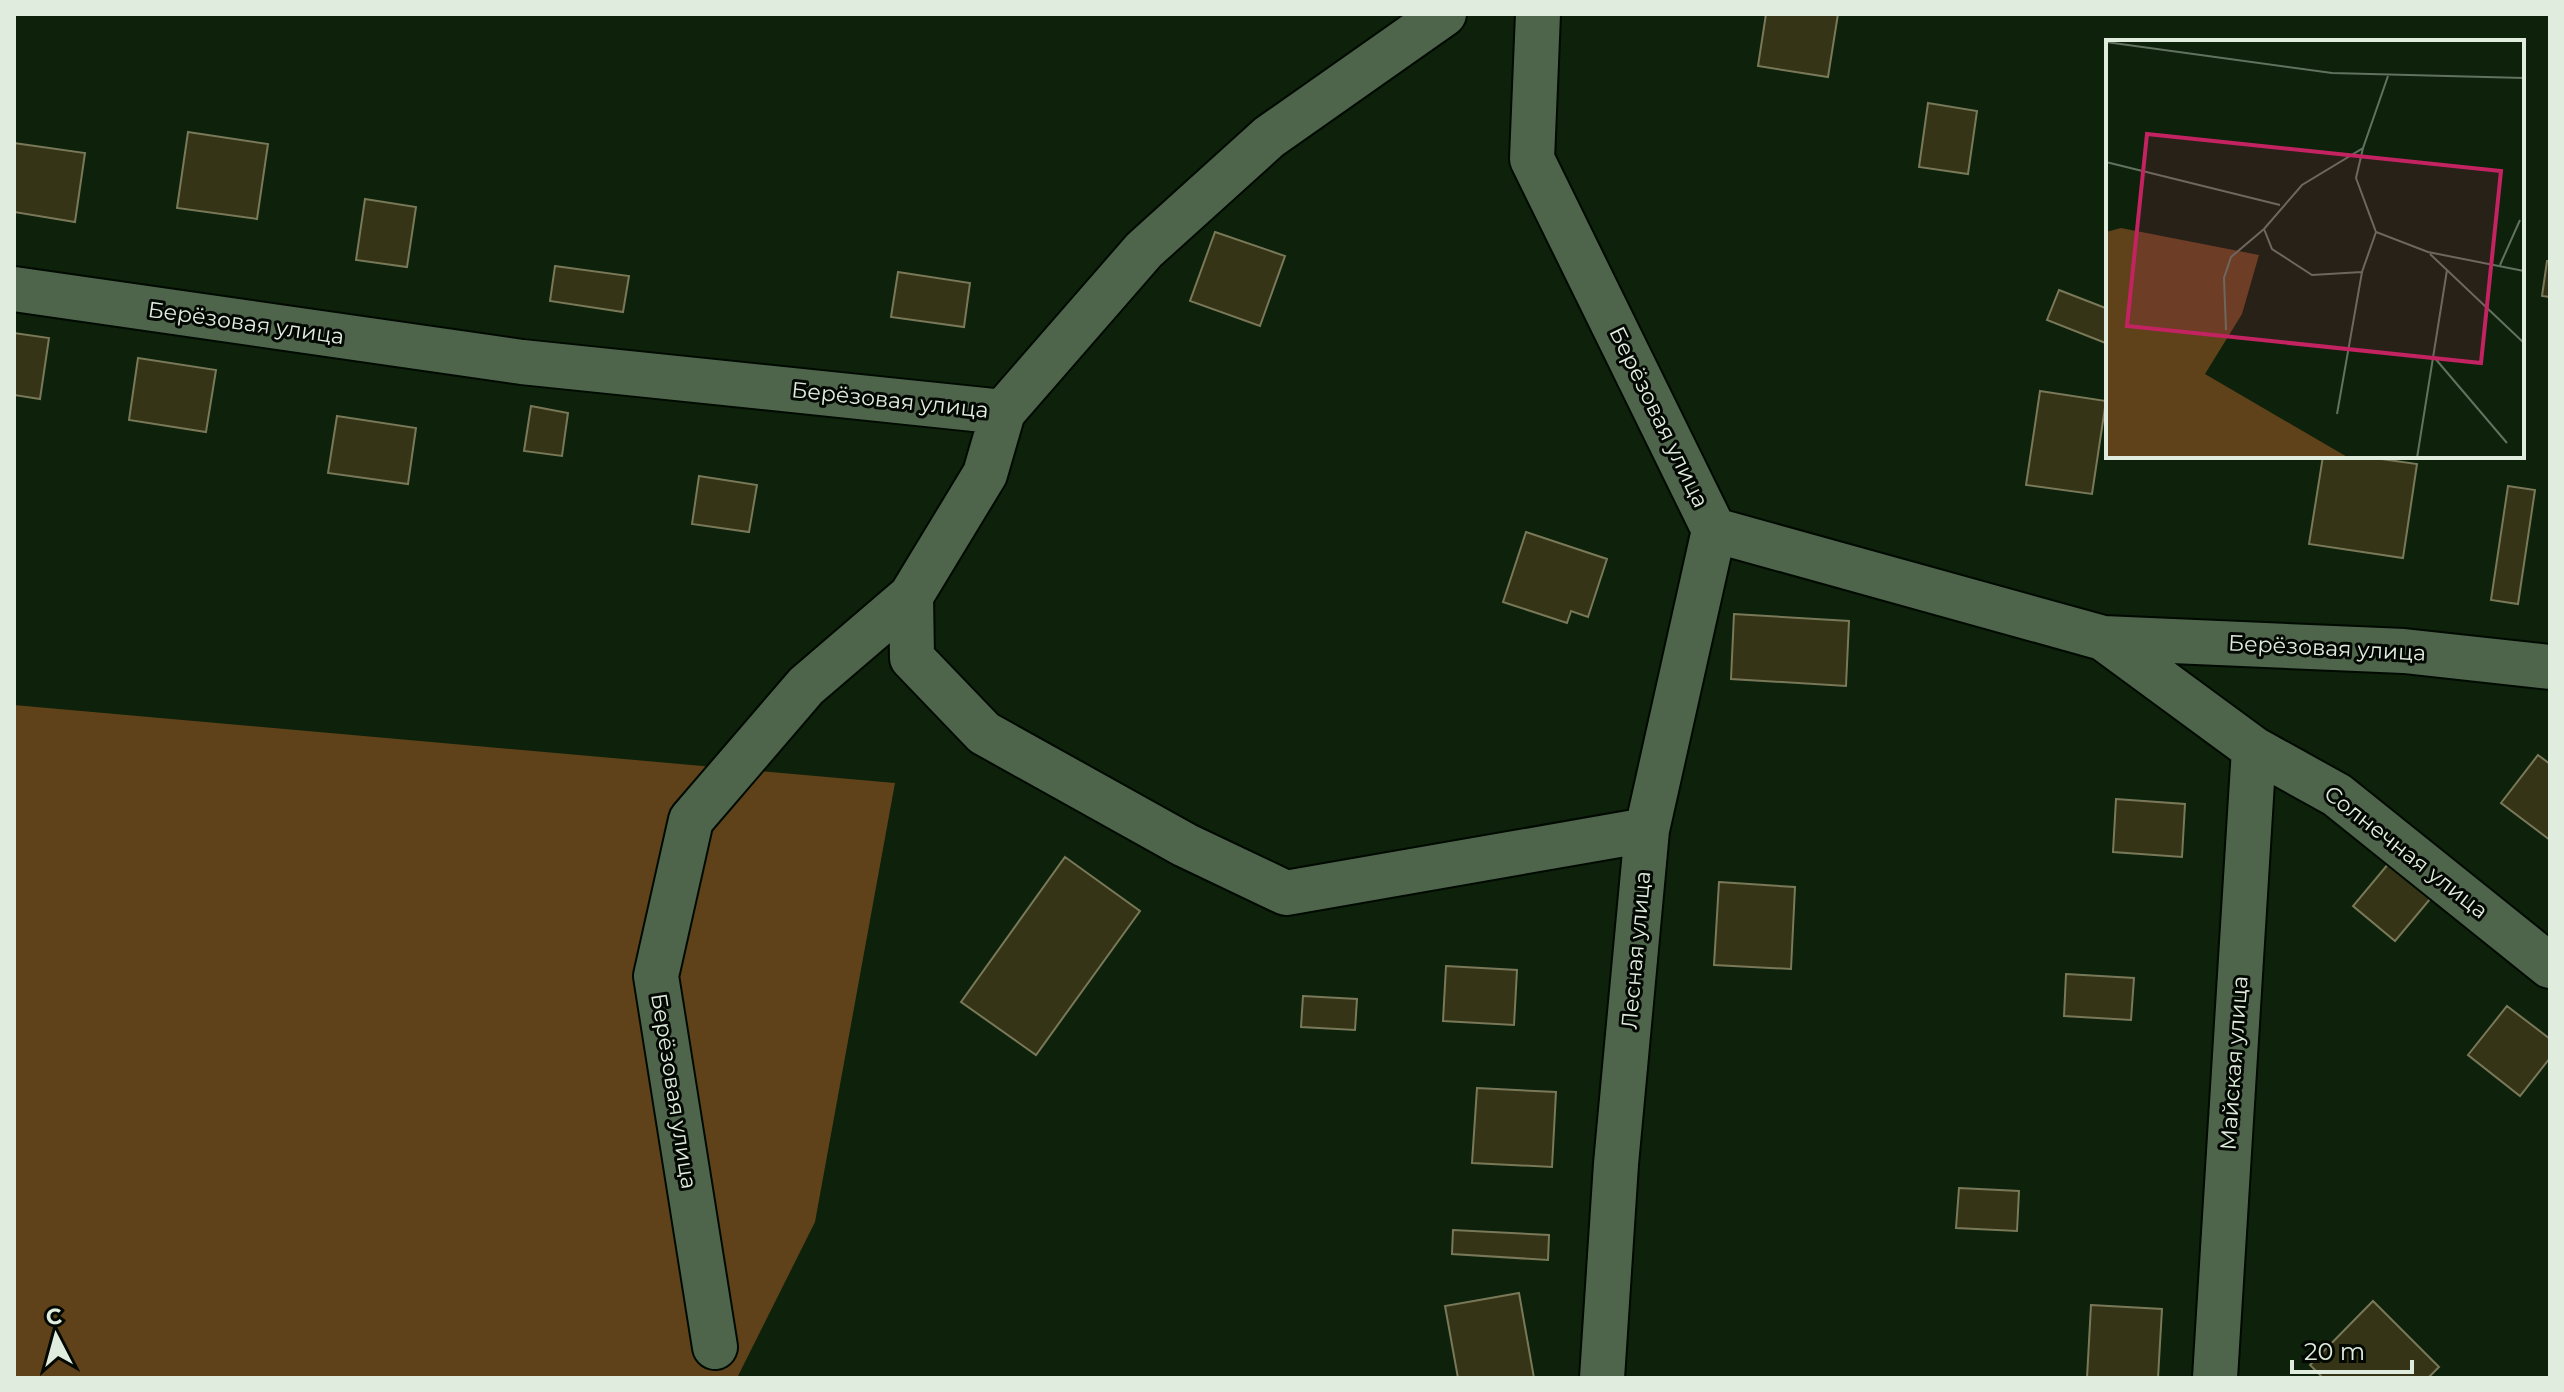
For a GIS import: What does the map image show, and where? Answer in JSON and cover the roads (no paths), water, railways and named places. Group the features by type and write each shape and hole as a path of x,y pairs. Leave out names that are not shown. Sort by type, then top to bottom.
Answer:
{"street":[{"path":"1003,412 1144,250 1258,147 1444,14"},
{"name":"Берёзовая улица","path":"1538,14 1532,159 1714,530 2103,638 2404,651 2550,667"},
{"name":"Берёзовая улица","path":"14,289 522,362 1003,412 985,474 911,596 806,686 691,820 656,976 715,1347"},
{"name":"Лесная улица","path":"1602,1378 1616,1164 1647,830 1714,530"},
{"path":"911,596 912,658 984,733 1185,845 1286,893 1647,830"},
{"name":"Берёзовая улица","path":"2103,638 2254,749"},
{"name":"Солнечная улица","path":"2254,749 2337,795 2550,966"},
{"name":"Майская улица","path":"2215,1378 2254,749"}]}
